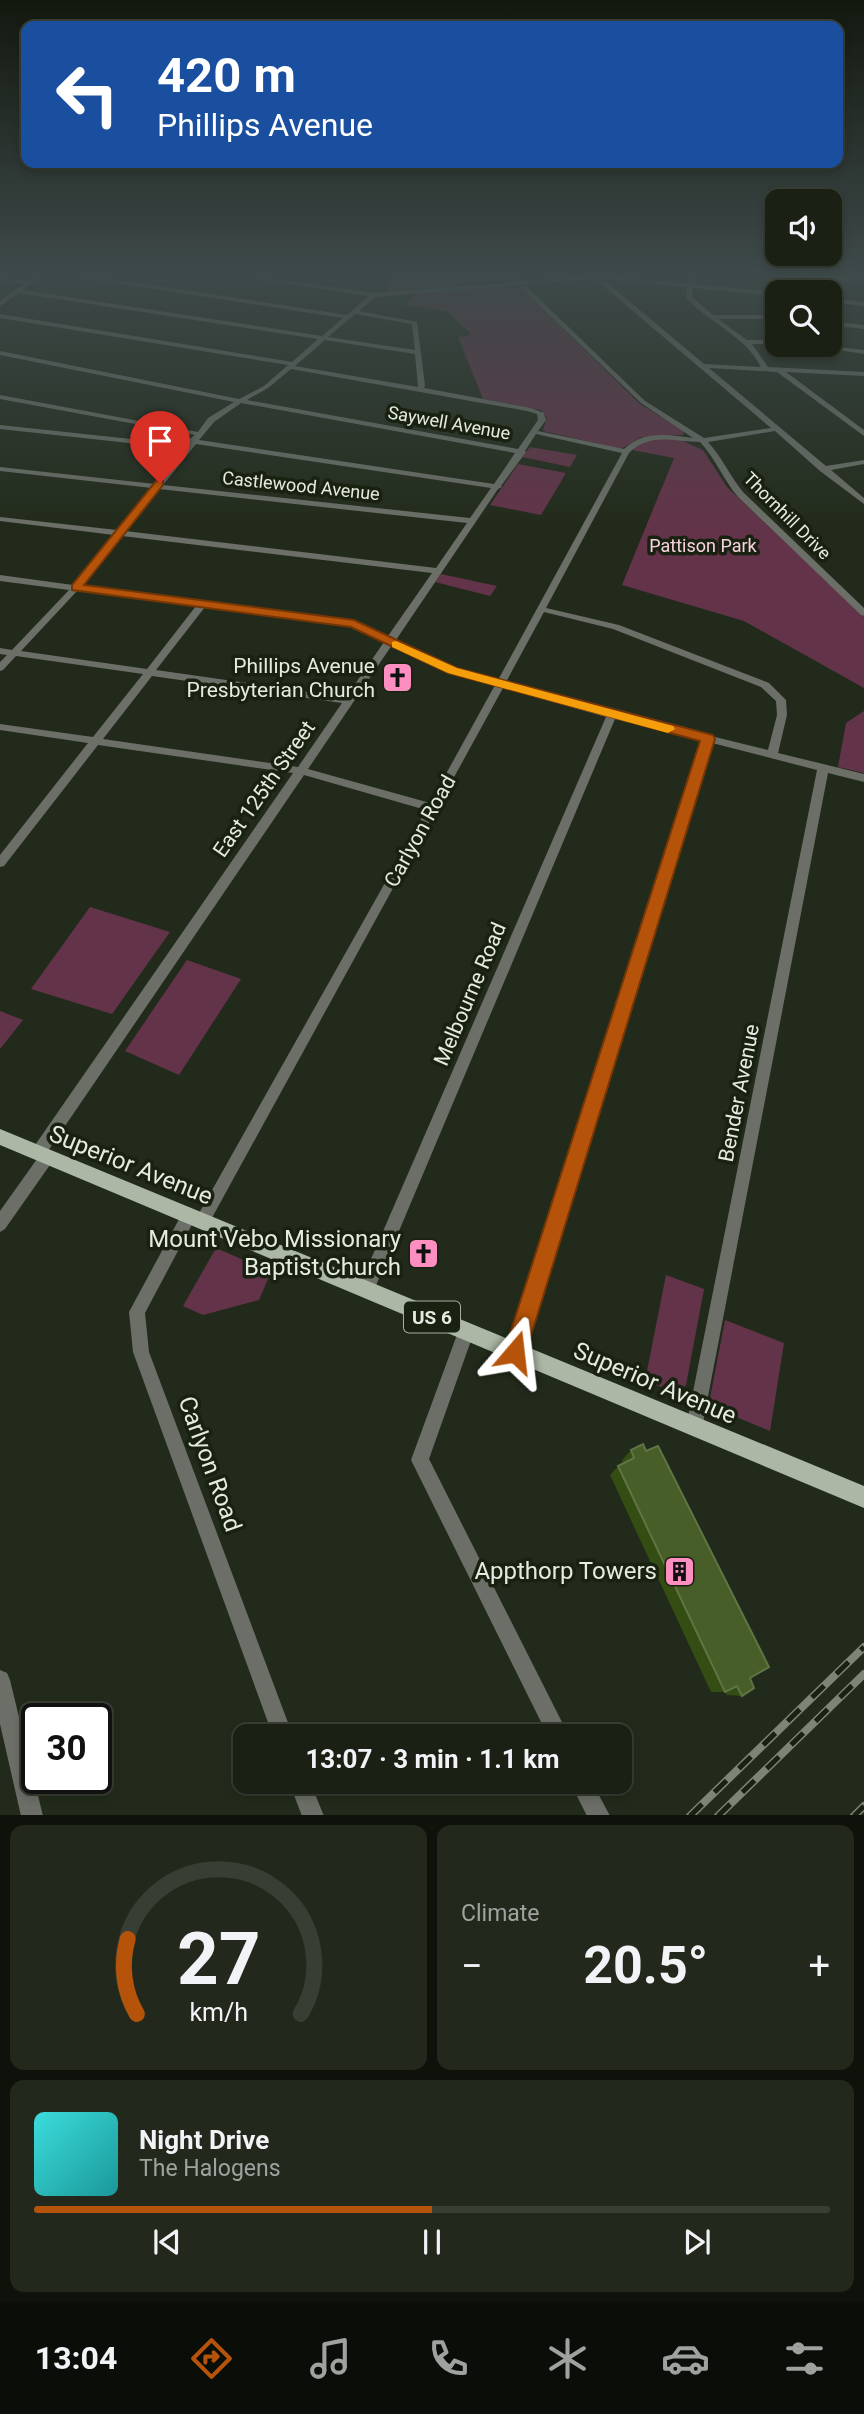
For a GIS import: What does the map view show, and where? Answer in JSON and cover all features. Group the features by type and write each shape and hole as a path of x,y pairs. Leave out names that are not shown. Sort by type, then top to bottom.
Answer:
{"main road":[{"name":"Superior Avenue","path":"0,1137 864,1497"}],"street":[{"name":"Saywell Avenue","path":"18,356 241,401 522,452"},
{"path":"232,356 420,390 422,385 419,356"},
{"path":"0,668 76,587 193,441 220,412 266,387 304,356"},
{"name":"Thornhill Drive","path":"595,356 643,402 702,440 716,455 728,480 741,495 864,612"},
{"path":"689,356 864,502"},
{"path":"759,356 765,368"},
{"path":"701,366 864,374"},
{"path":"778,368 864,435"},
{"name":"East 125th Street","path":"0,1224 43,1155 389,641 542,420 540,413 420,390"},
{"path":"0,397 193,441 498,487"},
{"path":"0,427 193,441"},
{"path":"702,440 776,429"},
{"path":"535,432 626,452"},
{"name":"Carlyon Road","path":"279,1724 141,1352 137,1312 196,1217 433,808 626,452 636,442 660,436 702,440"},
{"path":"823,469 864,462"},
{"name":"Castlewood Avenue","path":"0,469 474,521"},
{"path":"0,519 439,571"},
{"path":"0,578 354,624 452,670 499,685 864,778"},
{"path":"0,863 204,604"},
{"path":"541,609 616,627 765,685 781,700 782,715 772,755"},
{"path":"0,651 350,701"},
{"name":"Melbourne Road","path":"366,1289 611,715"},
{"path":"0,727 302,771 433,808"},
{"path":"515,1352 708,739"},
{"name":"Bender Avenue","path":"695,1427 823,768"},
{"path":"466,1332 420,1460 553,1724"},
{"path":"0,1680 32,1815"},
{"path":"305,1794 313,1815"},
{"path":"588,1794 598,1815"}],"green space":[{"path":"466,356 590,356 640,404 684,431 683,435 641,437 621,449 543,431 547,417 541,410 483,399"},
{"name":"Pattison Park","path":"658,438 681,440 703,450 727,487 864,617 864,688 744,621 622,585 674,458 632,450 637,443"},
{"path":"530,447 577,455 570,467 522,457"},
{"path":"518,464 566,473 541,515 490,505"},
{"path":"441,574 497,586 490,596 435,582"},
{"path":"864,711 864,773 838,767 846,723"},
{"path":"90,907 170,932 112,1014 31,989"},
{"path":"187,960 241,979 179,1075 125,1051"},
{"path":"0,1011 23,1020 0,1049"},
{"path":"216,1248 271,1272 259,1300 203,1315 183,1306"},
{"path":"666,1275 704,1289 686,1385 678,1393 645,1381"},
{"path":"725,1320 784,1343 770,1431 717,1409 710,1398"}],"building":[{"name":"Appthorp Towers","path":"643,1444 646,1451 658,1446 769,1667 750,1678 754,1688 742,1696 737,1686 725,1692 618,1466 634,1458 631,1450"}],"railway":[{"path":"691,1815 864,1647"},
{"path":"719,1815 864,1674"},
{"path":"855,1815 864,1806"}],"slow traffic":[{"path":"396,644 452,670 499,685 668,729"}],"place":[{"name":"Phillips Avenue Presbyterian Church","path":"398,678"},
{"name":"Mount Vebo Missionary Baptist Church","path":"424,1253"},
{"name":"Appthorp Towers","path":"680,1571"}],"route":[{"path":"160,483 76,587 354,624 452,670 499,685 708,739 515,1352"}]}
